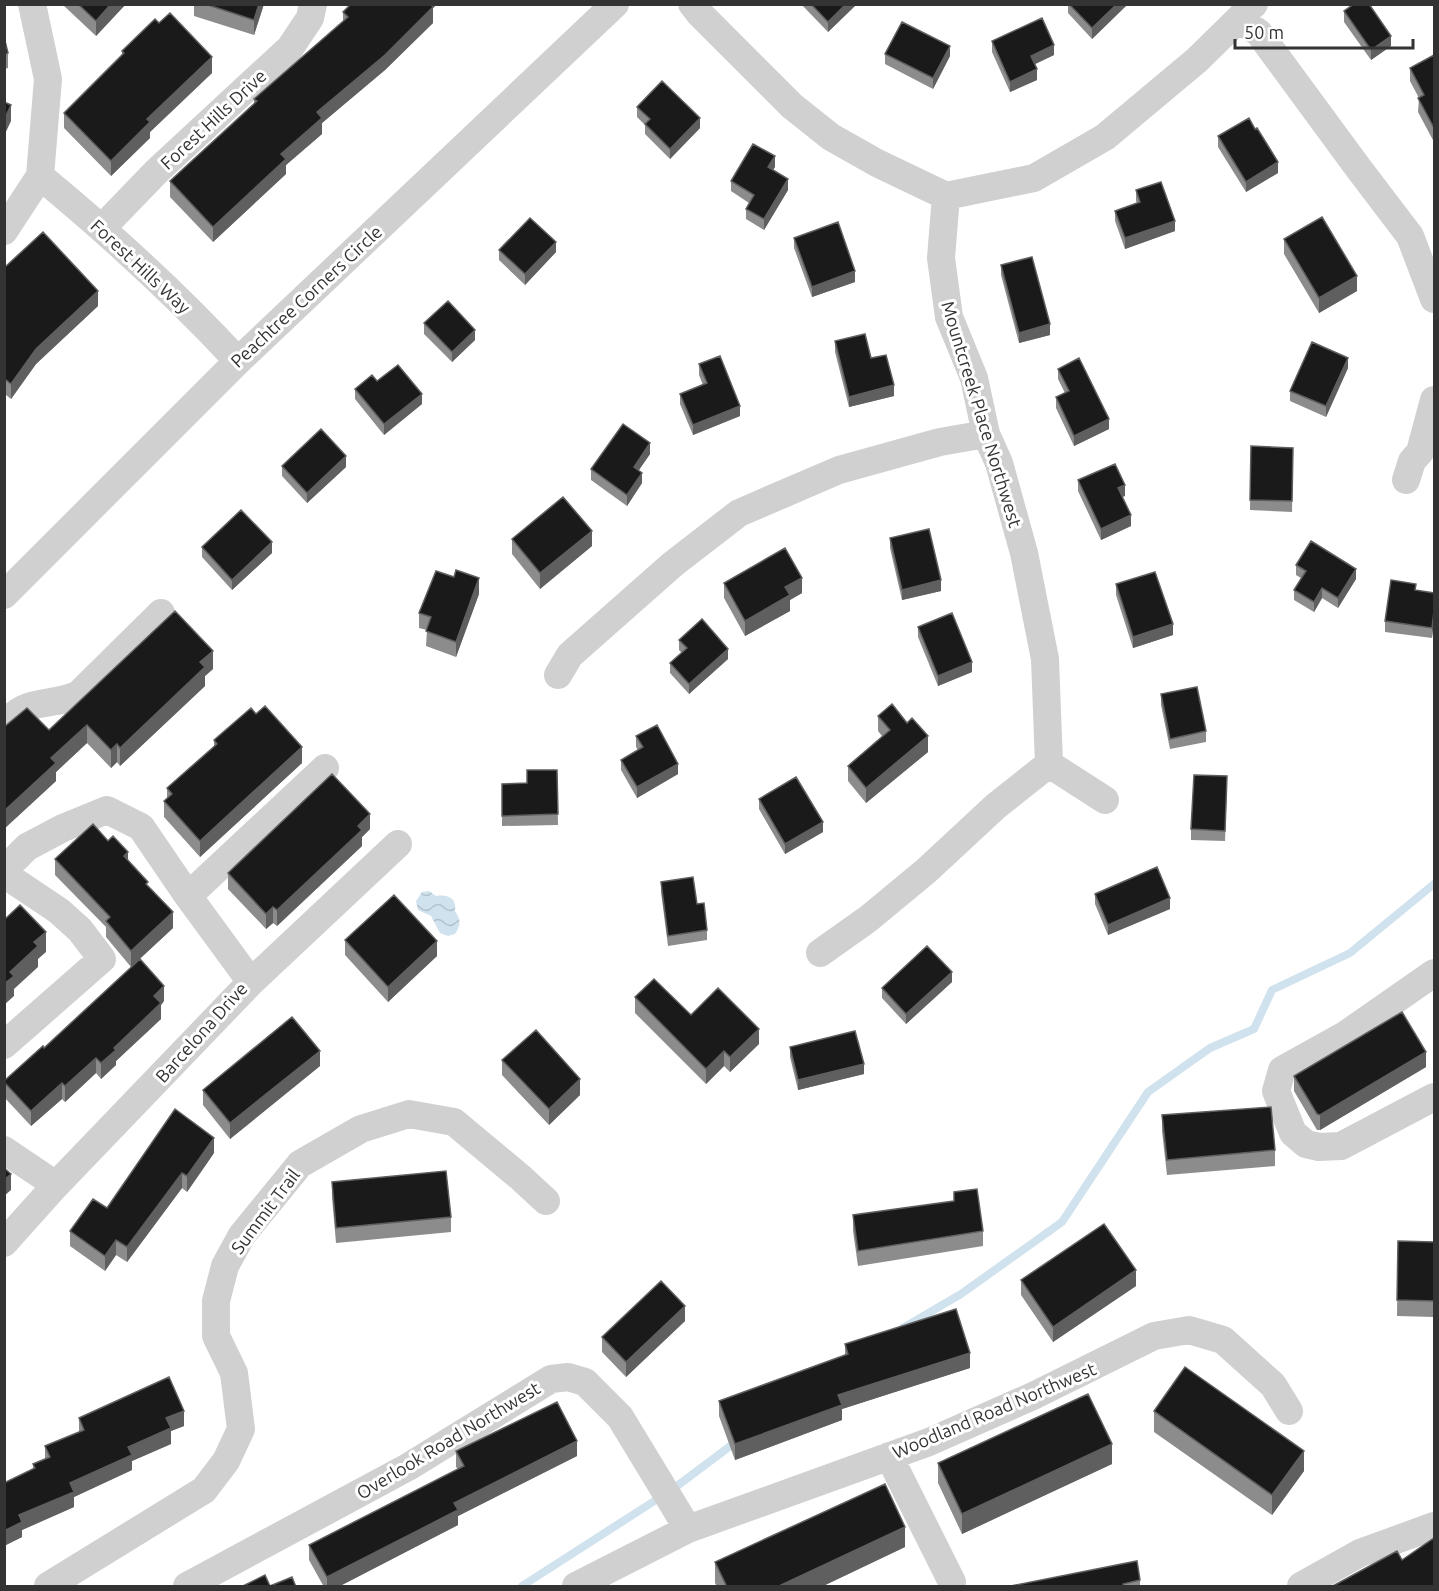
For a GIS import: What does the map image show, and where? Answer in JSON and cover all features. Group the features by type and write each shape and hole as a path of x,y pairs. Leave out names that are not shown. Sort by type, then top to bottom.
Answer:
{"street":[{"path":"4,231 40,176 48,80 32,4"},
{"name":"Forest Hills Drive","path":"102,228 158,171 290,48 310,18 313,4"},
{"name":"Peachtree Corners Circle","path":"4,595 238,360 615,4"},
{"path":"692,4 792,106 831,136 877,163 946,196 1034,178 1106,137 1197,60 1247,12 1259,33 1410,236 1434,299"},
{"name":"Forest Hills Way","path":"40,176 102,228 238,360"},
{"name":"Mountcreek Place Northwest","path":"946,196 941,258 949,317 974,378 986,434 999,463 1024,553 1045,659 1049,764"},
{"path":"1406,480 1412,461 1420,452 1434,400"},
{"path":"558,675 570,655 673,564 738,513 839,470 940,442 986,434"},
{"path":"4,724 22,709 68,700 79,694 161,613"},
{"path":"820,953 885,905 926,871 996,806 1049,764 1105,800"},
{"path":"188,896 325,768"},
{"name":"Barcelona Drive","path":"4,872 27,847 63,828 107,810 141,827 251,982 56,1185 4,1243"},
{"path":"251,982 398,844"},
{"path":"4,872 59,911 80,930 102,959 4,1045"},
{"path":"1434,973 1345,1035 1282,1070 1276,1091 1293,1133 1306,1144 1318,1147 1341,1146 1434,1097"},
{"name":"Summit Trail","path":"48,1587 204,1490 226,1461 241,1429 234,1373 216,1336 216,1301 225,1266 242,1235 300,1164 361,1129 409,1114 454,1122 546,1201"},
{"path":"4,1150 56,1185"},
{"name":"Woodland Road Northwest","path":"576,1587 688,1529 929,1442 1034,1395 1154,1336 1189,1330 1223,1340 1273,1385 1289,1411"},
{"name":"Overlook Road Northwest","path":"187,1587 408,1467 551,1379 568,1377 585,1382 620,1417 688,1529"},
{"path":"889,1456 952,1582"},
{"path":"1301,1587 1360,1553 1434,1526"}],"water":[{"path":"429,891 436,896 448,896 455,903 455,911 460,923 455,934 448,936 440,933 431,916 418,910 416,901 422,892"}],"building":[{"path":"78,4 111,4 96,21"},
{"path":"205,4 259,4 254,20"},
{"path":"351,4 430,4 433,7 385,55 317,112 322,118 281,154 286,159 213,227 170,181 257,101 254,99 348,17 343,12"},
{"path":"811,4 846,4 828,22"},
{"path":"1069,4 1117,4 1092,28"},
{"path":"1354,4 1369,4 1391,36 1371,50 1344,11"},
{"path":"170,13 212,57 147,119 150,122 111,161 64,113 155,19 159,23"},
{"path":"1042,18 1054,45 1031,56 1037,69 1010,82 992,41"},
{"path":"902,22 950,46 933,78 885,54"},
{"path":"4,37 8,53 4,54"},
{"path":"1434,55 1434,128 1418,98 1424,95 1410,68"},
{"path":"662,81 700,118 670,149 645,124 650,119 637,107"},
{"path":"4,102 11,105 4,120"},
{"path":"1249,118 1278,162 1246,182 1218,136"},
{"path":"753,144 775,156 768,167 788,179 764,219 746,209 754,195 731,181"},
{"path":"1161,182 1175,221 1125,238 1115,211 1140,202 1136,190"},
{"path":"1322,217 1357,276 1319,298 1284,239"},
{"path":"530,218 556,242 525,274 499,250"},
{"path":"838,222 855,271 812,287 794,238"},
{"path":"43,232 98,291 36,349 11,384 6,380 4,382 4,268"},
{"path":"1032,257 1050,324 1019,333 1001,265"},
{"path":"448,301 475,330 452,352 424,323"},
{"path":"865,334 871,358 886,355 894,385 849,397 835,341"},
{"path":"1312,342 1348,358 1326,406 1290,391"},
{"path":"720,356 740,406 693,425 680,394 707,383 699,364"},
{"path":"1079,358 1109,419 1074,436 1056,397 1069,391 1058,369"},
{"path":"398,365 422,394 384,424 355,389 372,375 377,381"},
{"path":"623,424 650,443 634,467 642,473 627,495 591,469"},
{"path":"321,429 346,456 307,493 282,466"},
{"path":"1251,446 1293,448 1292,501 1250,500"},
{"path":"1115,464 1125,485 1118,488 1131,515 1101,529 1078,480"},
{"path":"563,497 592,531 540,573 512,539"},
{"path":"241,510 272,542 232,580 202,547"},
{"path":"929,529 941,580 902,590 890,538"},
{"path":"1311,541 1356,569 1338,598 1322,588 1314,602 1294,590 1306,571 1296,565"},
{"path":"785,548 802,578 785,587 790,595 745,621 724,583"},
{"path":"456,570 479,578 456,642 426,631 431,617 419,613 436,571 454,577"},
{"path":"1155,572 1173,624 1133,637 1116,584"},
{"path":"1391,580 1416,584 1415,590 1434,593 1432,628 1385,621"},
{"path":"175,611 213,651 200,662 205,667 120,748 117,744 111,750 87,725 51,758 56,763 4,811 4,727 27,708 49,730"},
{"path":"952,613 972,662 938,676 918,627"},
{"path":"702,619 728,649 689,684 670,663 687,648 679,640"},
{"path":"1197,687 1206,731 1170,739 1161,694"},
{"path":"892,704 907,723 912,718 928,736 866,788 848,766 890,730 878,716"},
{"path":"265,706 302,747 200,841 164,801 172,794 167,788 217,744 214,740 251,708 256,714"},
{"path":"657,725 678,764 637,787 621,760 643,747 636,736"},
{"path":"527,770 557,770 558,814 502,816 502,784 527,783"},
{"path":"332,774 370,814 358,826 362,830 277,910 273,907 266,914 228,873"},
{"path":"1194,775 1227,776 1225,831 1191,829"},
{"path":"796,777 823,822 785,844 759,799"},
{"path":"93,824 108,841 113,836 128,852 124,856 148,882 146,884 173,912 131,951 106,921 110,917 55,859"},
{"path":"1157,867 1170,898 1108,925 1095,894"},
{"path":"693,877 697,904 704,903 707,930 668,936 661,882"},
{"path":"394,895 437,941 388,987 345,940"},
{"path":"20,905 46,932 34,942 38,946 10,972 14,976 4,984 4,920"},
{"path":"927,946 952,972 906,1014 882,988"},
{"path":"140,959 164,986 154,996 161,1003 101,1063 96,1058 65,1086 62,1083 31,1111 4,1081 43,1046 44,1048"},
{"path":"654,979 691,1015 718,988 759,1029 730,1057 724,1051 706,1069 635,997"},
{"path":"1402,1012 1426,1052 1320,1115 1317,1114 1294,1076"},
{"path":"292,1017 320,1051 230,1123 203,1090"},
{"path":"536,1030 580,1079 549,1109 502,1060"},
{"path":"855,1031 864,1064 798,1080 790,1047"},
{"path":"1271,1107 1275,1150 1167,1160 1162,1115"},
{"path":"175,1109 214,1138 187,1176 182,1173 127,1247 116,1240 105,1256 70,1231 93,1199 107,1208"},
{"path":"4,1168 11,1174 4,1180"},
{"path":"446,1171 451,1217 336,1228 332,1182"},
{"path":"977,1189 983,1231 858,1251 853,1215 954,1201 954,1192"},
{"path":"1104,1224 1136,1270 1053,1327 1021,1280"},
{"path":"1398,1241 1434,1242 1434,1301 1397,1300"},
{"path":"661,1281 685,1306 626,1362 602,1337"},
{"path":"956,1309 970,1353 838,1395 842,1405 735,1444 719,1401 848,1354 845,1344"},
{"path":"1185,1367 1304,1451 1272,1495 1154,1411"},
{"path":"169,1377 184,1411 166,1418 171,1428 128,1447 132,1455 70,1483 74,1492 19,1515 22,1522 4,1531 4,1483 35,1468 33,1464 50,1457 45,1446 84,1430 79,1418"},
{"path":"1088,1394 1112,1444 962,1514 938,1463"},
{"path":"557,1402 577,1441 454,1503 458,1510 327,1577 309,1545 464,1466 456,1451"},
{"path":"885,1484 905,1527 777,1587 727,1587 715,1562"},
{"path":"1434,1538 1434,1587 1331,1587 1397,1551 1402,1560"},
{"path":"1137,1561 1140,1580 1123,1584 1123,1587 1006,1587"},
{"path":"265,1575 270,1586 292,1577 296,1587 241,1587"}],"waterway":[{"path":"903,1328 961,1294 1062,1222 1148,1092 1210,1048 1254,1029 1272,990 1350,953 1434,884"},
{"path":"522,1586 673,1489 737,1441"}]}
